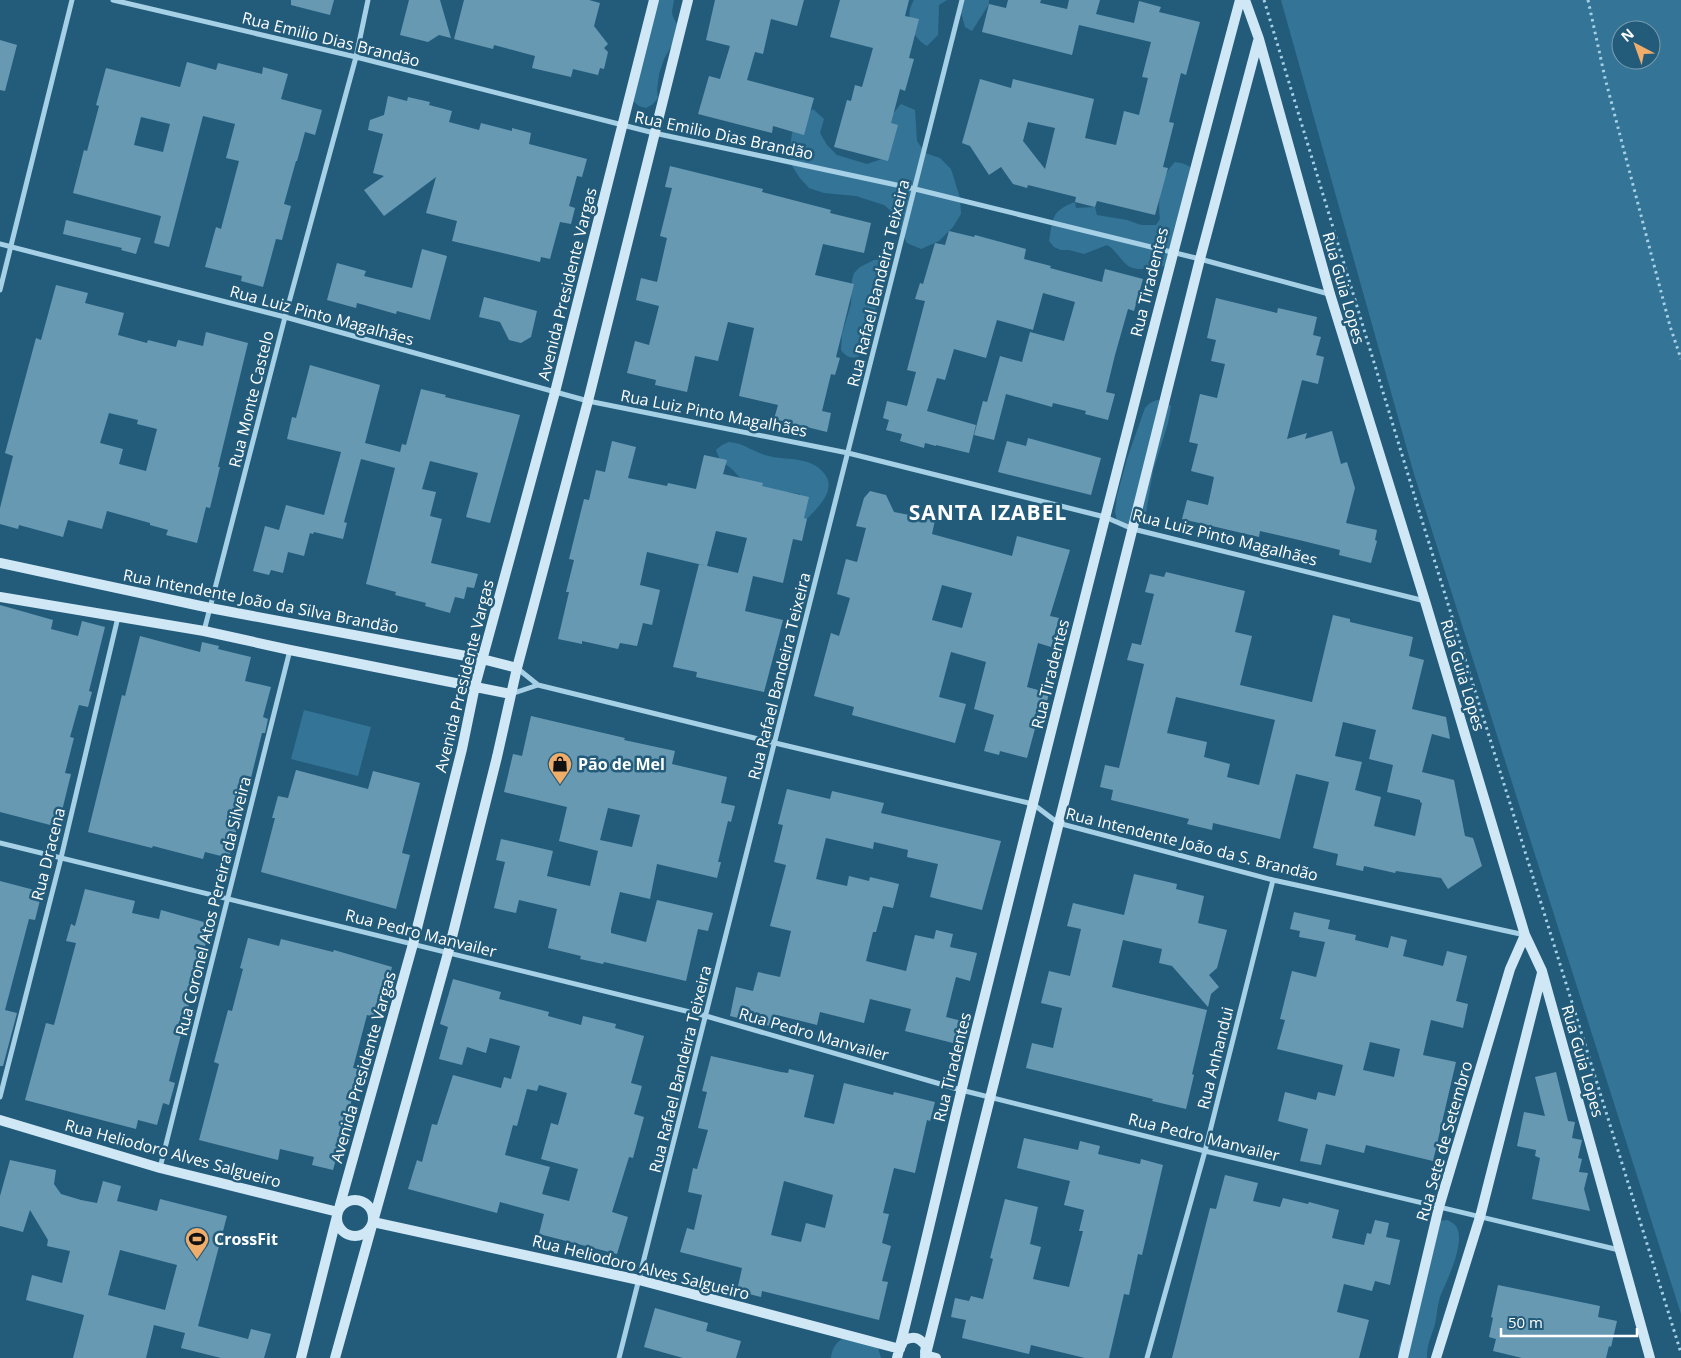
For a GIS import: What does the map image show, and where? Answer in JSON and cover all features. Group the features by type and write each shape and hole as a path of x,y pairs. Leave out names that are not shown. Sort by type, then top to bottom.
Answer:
{"main road":[{"name":"Avenida Presidente Vargas","path":"300,1358 338,1212 413,944 462,749 475,686 555,392 654,0"},
{"path":"335,1358 448,953 497,757 517,668 588,400 688,0"},
{"name":"Rua Tiradentes","path":"900,1355 962,1090 1105,517 1172,252 1240,0"},
{"name":"Rua Guia Lopes","path":"1245,0 1330,294 1425,601 1525,935 1542,971 1650,1358"},
{"path":"924,1357 1200,259 1258,40"},
{"name":"Rua Intendente João da Silva Brandão","path":"0,563 210,608 517,668"},
{"path":"0,597 204,631 511,694"},
{"name":"Rua Sete de Setembro","path":"1403,1358 1439,1207 1510,969 1525,935"},
{"path":"1436,1358 1480,1216 1542,971"},
{"name":"Rua Heliodoro Alves Salgueiro","path":"0,1120 160,1168 338,1212"},
{"path":"356,1200 364,1202 370,1207 373,1214 373,1222 368,1231 360,1236 350,1235 342,1230 338,1222 338,1212 342,1206 349,1202 356,1200"},
{"name":"Rua Heliodoro Alves Salgueiro","path":"373,1222 639,1280 900,1355"},
{"path":"900,1355 904,1340 912,1337 920,1339 926,1346 924,1357"},
{"path":"924,1357 936,1358"}],"street":[{"path":"0,290 72,0"},
{"name":"Rua Emilio Dias Brandão","path":"113,0 356,57 654,133 915,189 1200,259 1330,294"},
{"name":"Rua Monte Castelo","path":"204,631 284,317 356,57 368,0"},
{"name":"Rua Rafael Bandeira Teixeira","path":"619,1358 962,0"},
{"name":"Rua Luiz Pinto Magalhães","path":"0,244 284,317 555,392 848,453 1105,517 1133,529 1425,601"},
{"name":"Rua Dracena","path":"0,1097 61,858 118,617"},
{"name":"Rua Coronel Atos Pereira da Silveira","path":"160,1168 290,650"},
{"name":"Rua Intendente João da S. Brandão","path":"517,668 538,685 774,744 1033,804 1058,823 1272,880 1525,935"},
{"path":"511,694 538,685"},
{"name":"Rua Pedro Manvailer","path":"0,844 706,1016 989,1097 1620,1250"},
{"name":"Rua Anhandui","path":"1147,1358 1204,1150 1272,880"}],"path":[{"path":"1264,0 1423,524 1681,1353"},
{"path":"1588,0 1605,78 1670,326 1681,360"}],"shaded area":[{"path":"654,0 674,0 672,12 677,24 672,45 664,59 659,74 658,98 646,108 639,106 633,101"},
{"path":"914,0 947,0 939,5 938,35 927,46 913,32 911,26 910,13"},
{"path":"960,0 989,0 989,4 972,31 965,27 959,5"},
{"path":"1281,0 1681,0 1681,1314 1414,474"},
{"path":"901,104 915,110 917,141 925,153 940,158 951,169 960,198 961,214 953,227 939,241 921,249 907,243 896,215 884,205 856,196 824,193 809,188 791,164 790,148 792,133 801,119 813,109 824,119 820,133 827,145 837,155 867,164 882,159 891,116"},
{"path":"1175,162 1190,167 1195,172 1198,180 1183,210 1168,264 1141,269 1127,265 1107,245 1084,254 1061,250 1054,247 1049,241 1054,216 1067,205 1075,202 1076,208 1095,207 1097,215 1127,220 1141,225 1156,225 1160,219 1159,204 1163,181 1170,167"},
{"path":"874,260 882,260 886,273 876,304 871,339 863,353 857,357 849,357 841,350 842,334 851,304 852,280 854,273 860,267"},
{"path":"1157,400 1165,401 1171,406 1168,423 1153,471 1145,519 1133,529 1125,529 1118,525 1115,512 1117,496 1127,459 1145,408"},
{"path":"729,442 770,456 809,462 821,470 827,478 829,485 825,498 806,520 798,516 800,494 787,492 771,493 742,480 720,460 716,450"},
{"path":"304,710 371,727 358,776 291,759"},
{"path":"1447,1220 1454,1224 1458,1230 1458,1249 1439,1300 1435,1324 1428,1344 1427,1358 1398,1358 1399,1346 1406,1331 1440,1221"},
{"path":"846,1337 878,1348 881,1358 831,1358 836,1345"}],"building":[{"path":"291,0 334,0 330,15 291,5"},
{"path":"409,0 440,0 451,38 439,35 428,42 400,35"},
{"path":"464,0 589,0 600,3 594,26 608,44 604,48 608,52 604,69 600,68 598,75 573,69 571,77 532,68 535,56 494,45 493,49 454,39"},
{"path":"715,0 804,0 797,26 771,19 763,54 755,52 747,80 814,98 804,135 773,126 772,133 698,114 709,76 720,79 730,46 706,40"},
{"path":"840,0 909,0 905,16 919,19 909,58 914,59 905,91 900,89 891,123 898,125 888,161 834,147 847,100 851,101 855,85 862,87 873,48 830,37"},
{"path":"1008,0 1041,0 1040,3 1067,9 1069,0 1100,0 1096,14 1134,23 1139,1 1161,7 1159,12 1200,22 1186,75 1181,73 1169,122 1174,123 1163,167 1168,168 1155,215 1097,201 1095,207 1075,202 1076,197 1028,185 1027,188 1013,184 1001,167 989,175 970,146 962,143 980,79 1011,88 1013,79 1094,99 1085,138 1116,145 1124,111 1139,115 1148,78 1142,77 1151,42 1079,25 1072,55 982,32 989,4 1006,8","holes":["1028,122 1055,128 1045,169 1023,141"]},
{"path":"0,40 17,45 5,91 0,90"},
{"path":"187,62 216,70 218,63 262,74 263,67 288,74 281,99 322,110 315,135 305,132 284,204 291,206 282,240 276,239 263,287 241,281 242,276 205,267 216,227 221,229 239,161 226,158 235,124 203,116 169,247 154,243 161,216 73,193 84,150 87,151 99,106 96,105 106,68 180,87","holes":["141,117 170,124 163,152 134,145"]},
{"path":"388,96 407,101 408,97 430,102 429,105 452,111 449,122 479,130 481,123 512,131 512,128 531,133 529,144 587,159 582,177 577,176 569,206 575,208 571,224 560,222 550,259 541,257 540,262 452,241 457,221 426,213 436,177 384,216 364,190 384,176 373,173 383,134 368,130 370,120 384,115"},
{"path":"670,166 763,189 762,192 831,210 830,213 871,223 864,253 823,244 815,275 854,284 836,357 840,358 835,375 831,374 822,411 831,413 827,432 774,419 778,405 739,396 754,328 728,322 718,361 695,356 687,392 655,385 656,380 627,373 635,341 649,345 659,306 636,300 641,278 657,282 667,238 660,236 672,188 665,187"},
{"path":"66,220 141,238 136,254 121,250 122,248 63,234"},
{"path":"949,231 974,237 975,235 1026,249 1024,259 1102,282 1105,269 1143,279 1134,311 1128,309 1115,355 1106,392 1115,394 1108,420 1085,414 1086,411 1053,403 1052,407 1006,394 994,440 974,435 983,401 987,402 1000,356 1022,362 1030,332 1064,341 1075,302 1043,293 1033,330 997,320 986,358 954,349 945,380 937,378 927,411 976,425 969,453 925,443 924,448 900,441 902,434 886,430 889,420 883,418 887,401 907,406 916,372 907,370 925,301 915,299 920,283 923,284 935,243 945,245"},
{"path":"422,249 447,256 430,320 397,311 396,314 357,303 356,308 327,300 337,263 366,271 364,276 412,288"},
{"path":"56,285 88,293 85,303 124,313 118,335 147,343 148,340 176,347 178,340 203,346 206,332 248,343 210,508 206,507 197,543 166,535 168,530 150,525 150,523 107,511 102,529 68,520 63,537 19,525 18,529 0,524 0,508 13,456 5,453 36,338 41,340","holes":["109,413 138,420 137,424 157,429 146,471 119,464 123,449 100,443"]},
{"path":"484,297 537,311 531,337 521,343 509,340 500,322 479,317"},
{"path":"1216,298 1277,313 1278,308 1317,317 1313,335 1321,337 1316,355 1324,357 1318,384 1302,380 1287,439 1307,433 1305,439 1332,431 1341,464 1347,462 1355,488 1346,523 1377,530 1375,540 1377,541 1371,563 1339,555 1340,550 1299,540 1260,531 1259,537 1182,519 1187,500 1208,505 1214,477 1191,471 1198,444 1189,442 1200,394 1217,398 1225,364 1211,361 1216,340 1207,338"},
{"path":"310,365 380,385 365,443 400,452 402,444 406,445 421,389 446,395 445,397 520,415 490,523 466,517 478,473 430,461 422,489 436,492 430,516 442,519 431,563 478,574 474,588 467,587 464,599 455,597 450,613 425,606 426,603 395,595 396,592 366,584 395,468 361,459 344,522 347,523 343,539 314,532 313,534 310,533 304,556 288,552 283,573 271,570 269,575 253,571 265,526 279,530 286,505 324,515 341,452 287,439 292,417 296,418"},
{"path":"1028,438 1101,458 1091,495 998,472 1007,441 1026,446"},
{"path":"612,441 636,447 628,478 667,486 668,483 696,489 704,455 727,460 723,474 763,483 762,486 809,497 804,518 807,519 802,541 793,539 783,583 753,576 745,611 783,620 764,692 696,677 697,672 673,667 699,564 647,552 640,585 660,590 652,625 643,623 637,646 620,643 618,649 582,641 582,644 558,639 574,560 569,559 584,499 589,500 596,470 605,472","holes":["716,531 747,538 738,573 707,566"]},
{"path":"870,491 886,495 894,512 935,520 932,534 1012,556 1017,536 1070,550 1050,616 1059,618 1051,647 1038,643 1027,687 1049,693 1041,726 1036,725 1027,758 1000,751 999,755 984,751 994,715 974,709 986,662 951,652 939,697 966,704 955,743 852,715 854,707 814,696 831,633 839,636 850,598 837,594 846,559 857,562 866,528 856,526 864,498","holes":["942,585 972,593 962,628 932,620"]},
{"path":"1166,572 1245,591 1235,632 1252,636 1240,685 1312,702 1333,615 1350,619 1350,622 1413,637 1409,656 1424,660 1412,709 1446,717 1450,739 1432,734 1422,772 1454,780 1465,836 1473,838 1482,866 1448,889 1441,878 1396,871 1395,873 1364,866 1363,871 1336,865 1338,854 1313,848 1329,782 1296,774 1280,839 1213,823 1212,830 1187,824 1189,819 1111,800 1113,790 1100,787 1105,765 1119,768 1144,664 1127,660 1132,643 1141,645 1154,594 1145,592 1150,574 1164,577","holes":["1176,697 1275,720 1259,785 1227,777 1230,764 1204,757 1207,742 1167,733","1343,722 1376,730 1369,759 1393,765 1387,792 1420,800 1422,803 1415,836 1374,826 1381,797 1355,790 1362,762 1335,756"]},
{"path":"0,605 53,620 51,629 78,636 82,621 105,627 89,691 92,692 88,707 79,705 70,737 74,738 65,773 71,774 58,827 0,812"},
{"path":"140,636 200,652 202,642 219,646 218,649 251,657 245,681 271,687 263,717 268,719 265,733 262,733 250,782 242,780 234,811 241,813 229,858 205,852 203,859 88,832 122,695 125,696"},
{"path":"531,716 675,751 672,764 727,777 721,803 735,806 731,822 728,821 718,862 721,862 717,878 657,864 650,899 620,892 611,929 611,933 646,942 657,900 713,913 708,931 698,929 686,981 604,962 603,964 580,959 581,956 548,948 557,909 519,900 516,913 494,908 505,862 496,860 501,839 553,851 547,876 590,886 598,851 559,841 567,807 504,792 513,754 522,756","holes":["608,808 640,815 632,847 600,840"]},
{"path":"296,770 368,789 373,771 420,783 402,853 410,855 396,909 261,872 275,818 272,818 278,796 288,798"},
{"path":"787,789 830,799 832,791 884,803 881,813 1001,841 982,910 930,897 938,864 907,857 908,850 874,842 873,849 826,838 816,879 847,886 849,876 869,881 870,877 899,884 893,908 883,906 876,932 873,932 866,961 906,971 915,935 934,939 936,930 953,934 950,947 977,953 970,981 956,977 946,1017 962,1021 957,1044 905,1031 911,1009 870,999 864,1023 820,1012 817,1025 777,1015 774,1027 730,1016 736,987 753,991 758,972 780,977 791,931 770,926 786,865 774,862 783,825 778,824"},
{"path":"1134,874 1177,884 1176,889 1204,896 1198,923 1227,930 1217,968 1209,975 1219,987 1211,994 1208,1007 1172,966 1159,963 1162,949 1123,940 1112,987 1207,1010 1186,1109 1026,1068 1032,1043 1053,1048 1062,1008 1041,1003 1049,971 1070,976 1081,929 1067,926 1073,903 1124,915"},
{"path":"0,881 42,892 35,920 29,919 5,1010 17,1013 3,1066 0,1066"},
{"path":"85,889 135,901 132,913 159,919 161,910 211,924 201,961 197,960 186,1003 189,1004 169,1081 175,1083 169,1105 163,1103 157,1125 138,1120 136,1129 25,1100 46,1023 54,1025 76,943 66,941 71,924 75,926"},
{"path":"1294,912 1330,920 1328,929 1356,935 1355,940 1388,948 1391,936 1407,940 1403,956 1443,966 1447,951 1467,956 1456,1001 1468,1004 1463,1028 1431,1020 1423,1055 1456,1062 1433,1161 1366,1145 1364,1153 1326,1144 1321,1165 1300,1161 1308,1129 1278,1121 1285,1092 1316,1100 1318,1092 1335,1096 1343,1065 1277,1049 1285,1020 1280,1019 1292,971 1316,977 1325,942 1299,937 1300,931 1290,929","holes":["1370,1042 1400,1049 1394,1077 1363,1070"]},
{"path":"248,938 279,946 281,939 333,952 334,950 392,967 378,1018 367,1015 353,1068 360,1069 333,1170 312,1165 314,1157 280,1149 278,1160 199,1140 219,1064 214,1062 228,1010 232,1011 243,969 240,968"},
{"path":"453,979 501,992 499,999 549,1012 548,1016 581,1025 583,1016 616,1024 615,1028 644,1036 631,1083 642,1086 634,1114 644,1117 633,1158 629,1157 612,1212 628,1217 617,1254 539,1234 544,1214 500,1202 497,1213 408,1189 417,1160 422,1162 432,1124 437,1125 453,1075 501,1088 504,1077 511,1079 520,1046 490,1038 486,1053 467,1047 462,1065 439,1059 448,1027 440,1024","holes":["539,1085 567,1093 558,1125 551,1123 541,1159 578,1169 569,1201 542,1194 550,1167 505,1155 513,1125 517,1126 527,1089 537,1091"]},
{"path":"711,1056 781,1072 788,1073 789,1069 814,1075 804,1117 834,1124 844,1083 893,1095 894,1092 935,1102 930,1121 927,1120 915,1173 894,1168 883,1213 889,1214 882,1243 891,1246 882,1281 888,1282 879,1320 762,1291 761,1297 737,1291 742,1268 680,1252 687,1228 694,1230 702,1195 688,1192 693,1168 697,1169 708,1130 698,1128 707,1092 702,1091","holes":["784,1181 833,1195 825,1228 806,1223 801,1242 771,1235"]},
{"path":"1556,1072 1568,1121 1575,1122 1572,1138 1582,1140 1578,1158 1582,1159 1579,1172 1588,1173 1584,1189 1590,1211 1532,1199 1540,1158 1535,1156 1536,1150 1517,1146 1524,1112 1545,1116 1535,1077"},
{"path":"1024,1138 1078,1150 1080,1141 1100,1146 1098,1154 1140,1164 1141,1159 1163,1165 1142,1255 1138,1254 1129,1295 1124,1294 1109,1358 1085,1358 1031,1345 1029,1354 962,1338 966,1320 951,1317 955,1298 969,1301 971,1296 983,1299 993,1259 990,1258 1005,1199 1038,1207 1030,1244 1041,1247 1033,1279 1069,1287 1083,1231 1079,1231 1084,1210 1064,1205 1070,1181 1017,1168"},
{"path":"10,1160 56,1170 54,1184 61,1194 81,1200 97,1203 103,1181 121,1186 117,1201 157,1211 160,1199 227,1216 198,1326 248,1339 251,1329 271,1334 264,1358 221,1358 181,1348 185,1333 154,1325 146,1358 73,1358 84,1315 26,1300 32,1275 62,1283 70,1251 47,1246 48,1240 30,1210 23,1232 0,1226 0,1196","holes":["120,1250 177,1265 165,1310 108,1295"]},
{"path":"1225,1175 1258,1183 1253,1201 1280,1207 1283,1198 1308,1204 1309,1202 1339,1210 1332,1238 1364,1245 1367,1233 1371,1234 1375,1220 1389,1223 1386,1237 1400,1240 1390,1285 1375,1281 1372,1291 1344,1284 1337,1312 1369,1320 1359,1358 1172,1358 1210,1208 1216,1209"},
{"path":"1498,1285 1600,1306 1598,1317 1617,1321 1611,1347 1609,1346 1606,1358 1522,1358 1493,1351 1496,1339 1489,1337"},
{"path":"655,1308 708,1323 706,1331 741,1341 736,1358 683,1358 644,1347"}],"place":[{"name":"Pão de Mel","path":"560,785"},
{"name":"CrossFit","path":"197,1260"}],"district":[{"name":"SANTA IZABEL","path":"988,512"}]}
